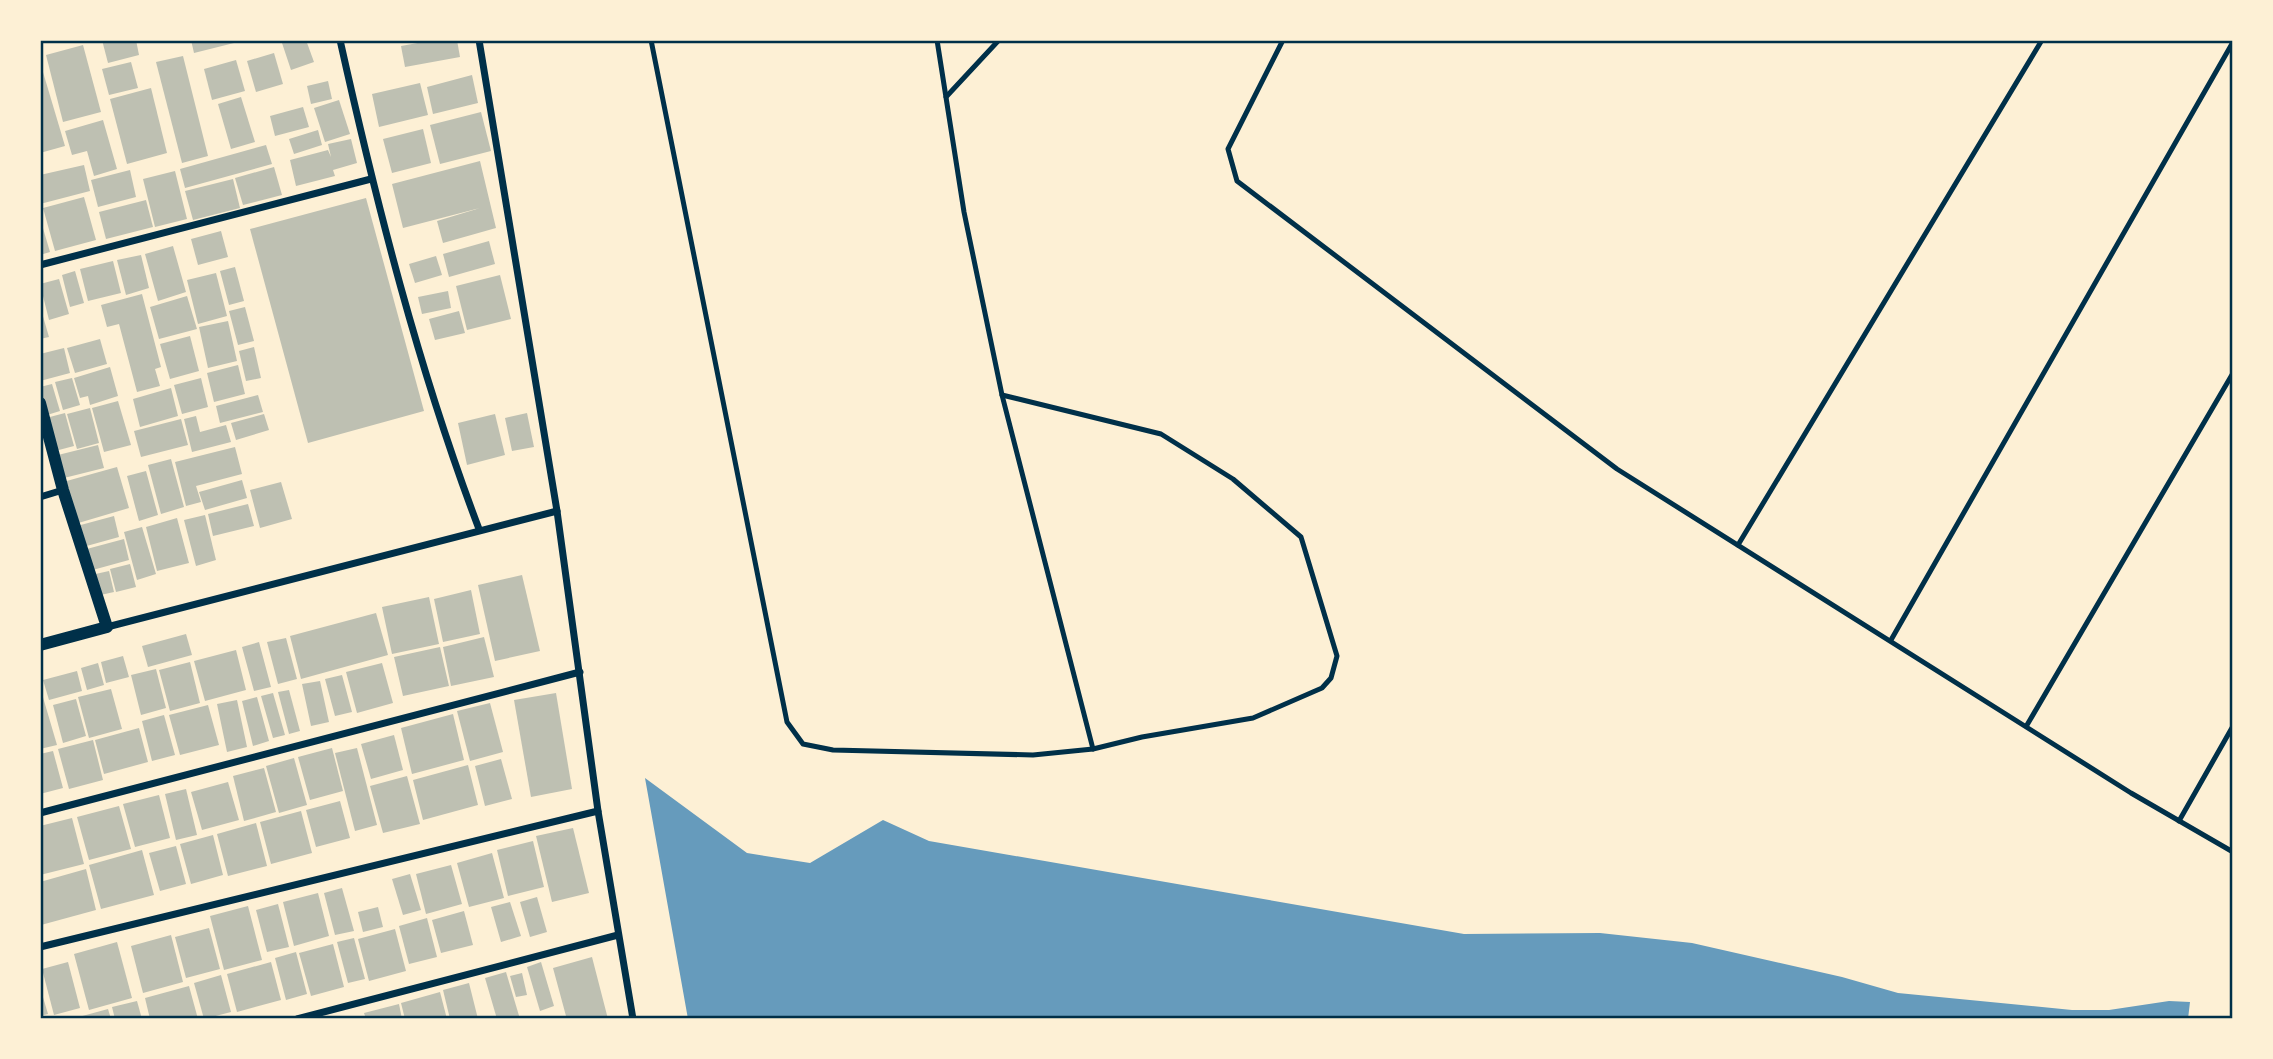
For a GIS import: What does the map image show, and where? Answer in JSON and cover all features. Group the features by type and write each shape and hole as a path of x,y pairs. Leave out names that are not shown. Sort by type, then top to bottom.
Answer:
{"street":[{"path":"340,40 371,179 447,444 479,530"},
{"path":"479,40 557,510 598,811 633,1019"},
{"path":"40,265 371,179"},
{"path":"40,403 63,490 107,627"},
{"path":"40,496 63,490"},
{"path":"40,645 557,510"},
{"path":"40,813 580,672"},
{"path":"40,947 598,811"},
{"path":"298,1019 618,935"}],"lane":[{"path":"651,40 787,722 803,744 833,750 1032,755 1093,750 1142,737 1253,718 1322,688 1331,678 1337,656 1301,537 1233,479 1161,435 1002,395"},
{"path":"937,40 964,212 1002,395 1093,750"},
{"path":"946,97 999,40"},
{"path":"1283,40 1227,149 1237,181 1617,469 2179,821 2233,852"},
{"path":"1738,545 2042,40"},
{"path":"1891,640 2233,42"},
{"path":"2027,725 2233,373"},
{"path":"2179,821 2233,726"}],"water":[{"path":"645,778 747,853 810,863 883,820 929,841 1464,934 1600,933 1692,943 1842,977 1898,993 2072,1010 2109,1010 2169,1001 2190,1002 2188,1019 688,1019"}],"building":[{"path":"102,40 136,40 139,55 108,63"},
{"path":"191,40 241,40 242,41 194,53"},
{"path":"306,40 314,62 291,70 282,43"},
{"path":"434,40 457,40 460,57 405,67 401,46"},
{"path":"83,45 101,112 63,122 46,55"},
{"path":"274,53 283,84 256,92 247,61"},
{"path":"183,56 208,156 182,163 156,62"},
{"path":"236,60 245,91 212,100 204,69"},
{"path":"40,62 65,146 40,153"},
{"path":"131,62 138,88 109,95 102,69"},
{"path":"472,75 478,103 433,114 427,87"},
{"path":"328,81 332,99 311,104 307,86"},
{"path":"420,83 428,115 379,127 372,94"},
{"path":"151,88 167,153 127,164 110,99"},
{"path":"241,97 255,142 231,149 218,104"},
{"path":"339,100 350,134 325,142 314,108"},
{"path":"303,107 309,127 275,136 270,116"},
{"path":"481,112 491,151 440,164 430,125"},
{"path":"103,120 117,169 94,176 87,151 72,155 65,131"},
{"path":"423,129 431,163 392,173 383,139"},
{"path":"318,130 322,145 294,154 289,139"},
{"path":"351,139 357,163 333,170 335,176 296,186 290,160 328,150 331,157 328,144"},
{"path":"266,145 272,164 185,188 180,169"},
{"path":"480,161 496,228 443,243 437,221 480,208 403,228 392,184"},
{"path":"84,165 90,191 40,204 40,175"},
{"path":"274,167 282,195 243,205 235,178"},
{"path":"130,170 136,197 98,207 91,180"},
{"path":"175,171 187,219 155,227 143,179"},
{"path":"233,179 240,208 193,220 185,191"},
{"path":"84,197 96,240 55,251 43,208"},
{"path":"366,198 424,411 308,443 250,229"},
{"path":"146,200 153,227 106,239 99,212"},
{"path":"40,218 50,252 40,255"},
{"path":"221,231 228,257 198,265 191,239"},
{"path":"489,241 495,264 449,277 443,254"},
{"path":"173,246 186,292 158,301 145,254"},
{"path":"141,255 149,288 126,295 117,260"},
{"path":"436,256 442,275 415,283 409,264"},
{"path":"113,261 121,293 88,301 80,269"},
{"path":"235,267 244,301 229,305 220,271"},
{"path":"75,271 84,303 70,307 62,275"},
{"path":"216,273 227,316 198,324 187,280"},
{"path":"500,275 511,319 467,330 456,286"},
{"path":"59,279 69,314 49,320 40,284"},
{"path":"448,291 451,308 422,314 418,297"},
{"path":"142,294 161,367 155,369 160,386 137,392 119,324 107,327 101,305"},
{"path":"187,296 197,329 159,339 150,307"},
{"path":"40,306 49,337 40,339"},
{"path":"245,307 254,341 238,345 229,311"},
{"path":"459,311 465,333 435,340 429,319"},
{"path":"228,321 237,361 208,368 199,327"},
{"path":"190,336 199,371 170,379 160,344"},
{"path":"100,339 107,364 75,373 67,348"},
{"path":"254,347 261,378 246,381 239,351"},
{"path":"64,348 70,373 40,381 40,354"},
{"path":"238,365 245,394 214,402 207,373"},
{"path":"110,367 118,396 90,405 88,396 80,398 74,378"},
{"path":"72,378 80,405 63,410 55,382"},
{"path":"201,378 208,407 182,414 174,385"},
{"path":"52,384 60,411 47,415 40,387"},
{"path":"171,388 178,416 140,427 133,399"},
{"path":"258,395 263,412 220,423 216,406"},
{"path":"118,401 131,445 104,452 92,408"},
{"path":"90,408 99,443 77,449 67,414"},
{"path":"65,413 74,446 55,451 46,418"},
{"path":"527,413 534,447 512,451 505,418"},
{"path":"264,414 269,430 236,440 231,423"},
{"path":"495,414 505,455 467,465 458,423"},
{"path":"196,416 200,432 226,425 231,442 192,452 184,419"},
{"path":"181,419 188,445 141,457 134,431"},
{"path":"98,445 104,468 64,478 58,455"},
{"path":"235,447 242,474 196,486 201,502 186,506 175,462"},
{"path":"171,459 184,507 161,514 148,465"},
{"path":"117,467 129,508 75,524 63,482"},
{"path":"146,471 158,515 139,521 127,476"},
{"path":"242,480 247,498 205,510 199,492"},
{"path":"281,482 292,519 260,528 250,490"},
{"path":"248,504 254,526 213,536 208,514"},
{"path":"205,515 216,560 196,566 184,520"},
{"path":"114,516 119,537 83,547 77,526"},
{"path":"177,518 189,563 157,571 146,527"},
{"path":"142,527 156,574 137,580 124,532"},
{"path":"124,539 129,560 89,571 83,550"},
{"path":"130,564 136,587 116,592 110,569"},
{"path":"109,571 114,592 96,596 91,575"},
{"path":"522,575 540,651 495,661 478,585"},
{"path":"471,590 480,634 443,642 434,599"},
{"path":"429,597 439,644 392,654 382,607"},
{"path":"376,613 388,655 301,679 290,636"},
{"path":"186,634 192,655 148,667 142,646"},
{"path":"484,637 494,677 451,686 443,647"},
{"path":"286,638 297,679 278,684 267,642"},
{"path":"259,642 271,687 254,691 242,647"},
{"path":"440,647 449,686 403,696 394,657"},
{"path":"236,650 246,690 205,701 194,661"},
{"path":"123,656 129,677 106,683 101,662"},
{"path":"190,662 200,703 170,711 159,670"},
{"path":"98,663 104,685 87,690 81,668"},
{"path":"382,663 393,703 357,713 346,672"},
{"path":"156,669 166,708 141,715 131,675"},
{"path":"77,671 82,691 49,700 43,680"},
{"path":"342,675 352,712 335,716 325,679"},
{"path":"320,681 329,722 311,726 302,684"},
{"path":"40,687 57,745 40,749"},
{"path":"111,689 122,729 89,738 78,697"},
{"path":"289,690 300,731 289,734 278,692"},
{"path":"273,693 285,735 273,738 261,696"},
{"path":"556,693 572,789 531,797 514,700"},
{"path":"257,697 269,741 253,746 242,701"},
{"path":"76,699 86,736 63,743 53,705"},
{"path":"237,700 247,747 227,752 217,704"},
{"path":"490,703 503,752 470,761 457,711"},
{"path":"208,705 219,745 180,755 169,715"},
{"path":"453,714 464,760 412,774 401,728"},
{"path":"164,715 175,755 152,761 142,721"},
{"path":"139,728 148,762 104,774 95,740"},
{"path":"394,735 403,770 371,779 361,744"},
{"path":"93,740 103,780 69,789 58,749"},
{"path":"332,748 343,791 310,800 298,757"},
{"path":"357,748 377,825 355,831 335,753"},
{"path":"53,751 63,788 40,794 40,754"},
{"path":"294,758 307,805 279,813 266,766"},
{"path":"501,759 512,799 485,806 475,766"},
{"path":"468,765 478,805 423,820 413,780"},
{"path":"264,768 276,812 244,821 233,776"},
{"path":"407,776 420,824 383,833 370,786"},
{"path":"228,782 239,820 202,830 191,792"},
{"path":"186,789 197,835 176,840 165,794"},
{"path":"159,795 170,838 135,847 123,804"},
{"path":"340,801 350,838 316,847 306,810"},
{"path":"119,806 131,849 89,860 77,817"},
{"path":"301,811 312,853 271,864 260,822"},
{"path":"72,818 84,864 40,875 40,826"},
{"path":"256,823 267,866 228,876 217,834"},
{"path":"573,828 589,893 552,902 536,836"},
{"path":"213,835 223,875 191,884 180,844"},
{"path":"533,841 544,887 508,896 497,850"},
{"path":"176,846 186,884 160,891 149,853"},
{"path":"142,850 154,895 101,909 89,865"},
{"path":"492,853 504,898 469,907 457,863"},
{"path":"451,865 462,904 426,914 416,874"},
{"path":"86,869 96,910 41,925 40,882"},
{"path":"410,874 421,910 403,915 392,879"},
{"path":"342,888 354,931 335,935 324,893"},
{"path":"318,893 329,936 294,946 283,902"},
{"path":"537,897 547,932 530,937 520,902"},
{"path":"510,902 521,936 501,942 491,907"},
{"path":"278,904 289,947 267,952 256,910"},
{"path":"248,906 262,960 224,970 210,916"},
{"path":"378,907 383,927 363,932 358,912"},
{"path":"464,911 473,945 441,953 432,920"},
{"path":"427,918 437,957 409,964 399,926"},
{"path":"209,928 220,969 186,978 175,937"},
{"path":"395,929 406,971 369,981 358,939"},
{"path":"171,935 183,982 143,993 131,946"},
{"path":"354,938 365,979 348,983 337,942"},
{"path":"117,942 132,998 89,1010 74,954"},
{"path":"333,944 344,987 311,996 299,953"},
{"path":"296,952 307,994 286,1000 275,958"},
{"path":"592,957 608,1019 556,1019 566,1016 553,968"},
{"path":"68,962 80,1008 54,1015 42,969"},
{"path":"271,962 281,1000 237,1012 227,974"},
{"path":"541,962 554,1006 540,1011 527,967"},
{"path":"506,972 520,1019 497,1019 485,978"},
{"path":"522,973 527,995 516,997 510,976"},
{"path":"221,975 231,1012 204,1019 194,983"},
{"path":"469,983 478,1019 450,1019 443,990"},
{"path":"189,986 198,1019 150,1019 145,998"},
{"path":"40,987 48,1014 40,1016"},
{"path":"440,992 447,1019 405,1019 401,1003"},
{"path":"137,1001 142,1019 115,1019 112,1007"},
{"path":"399,1004 402,1019 366,1019 364,1013"},
{"path":"108,1009 111,1019 75,1019 75,1018"}]}
